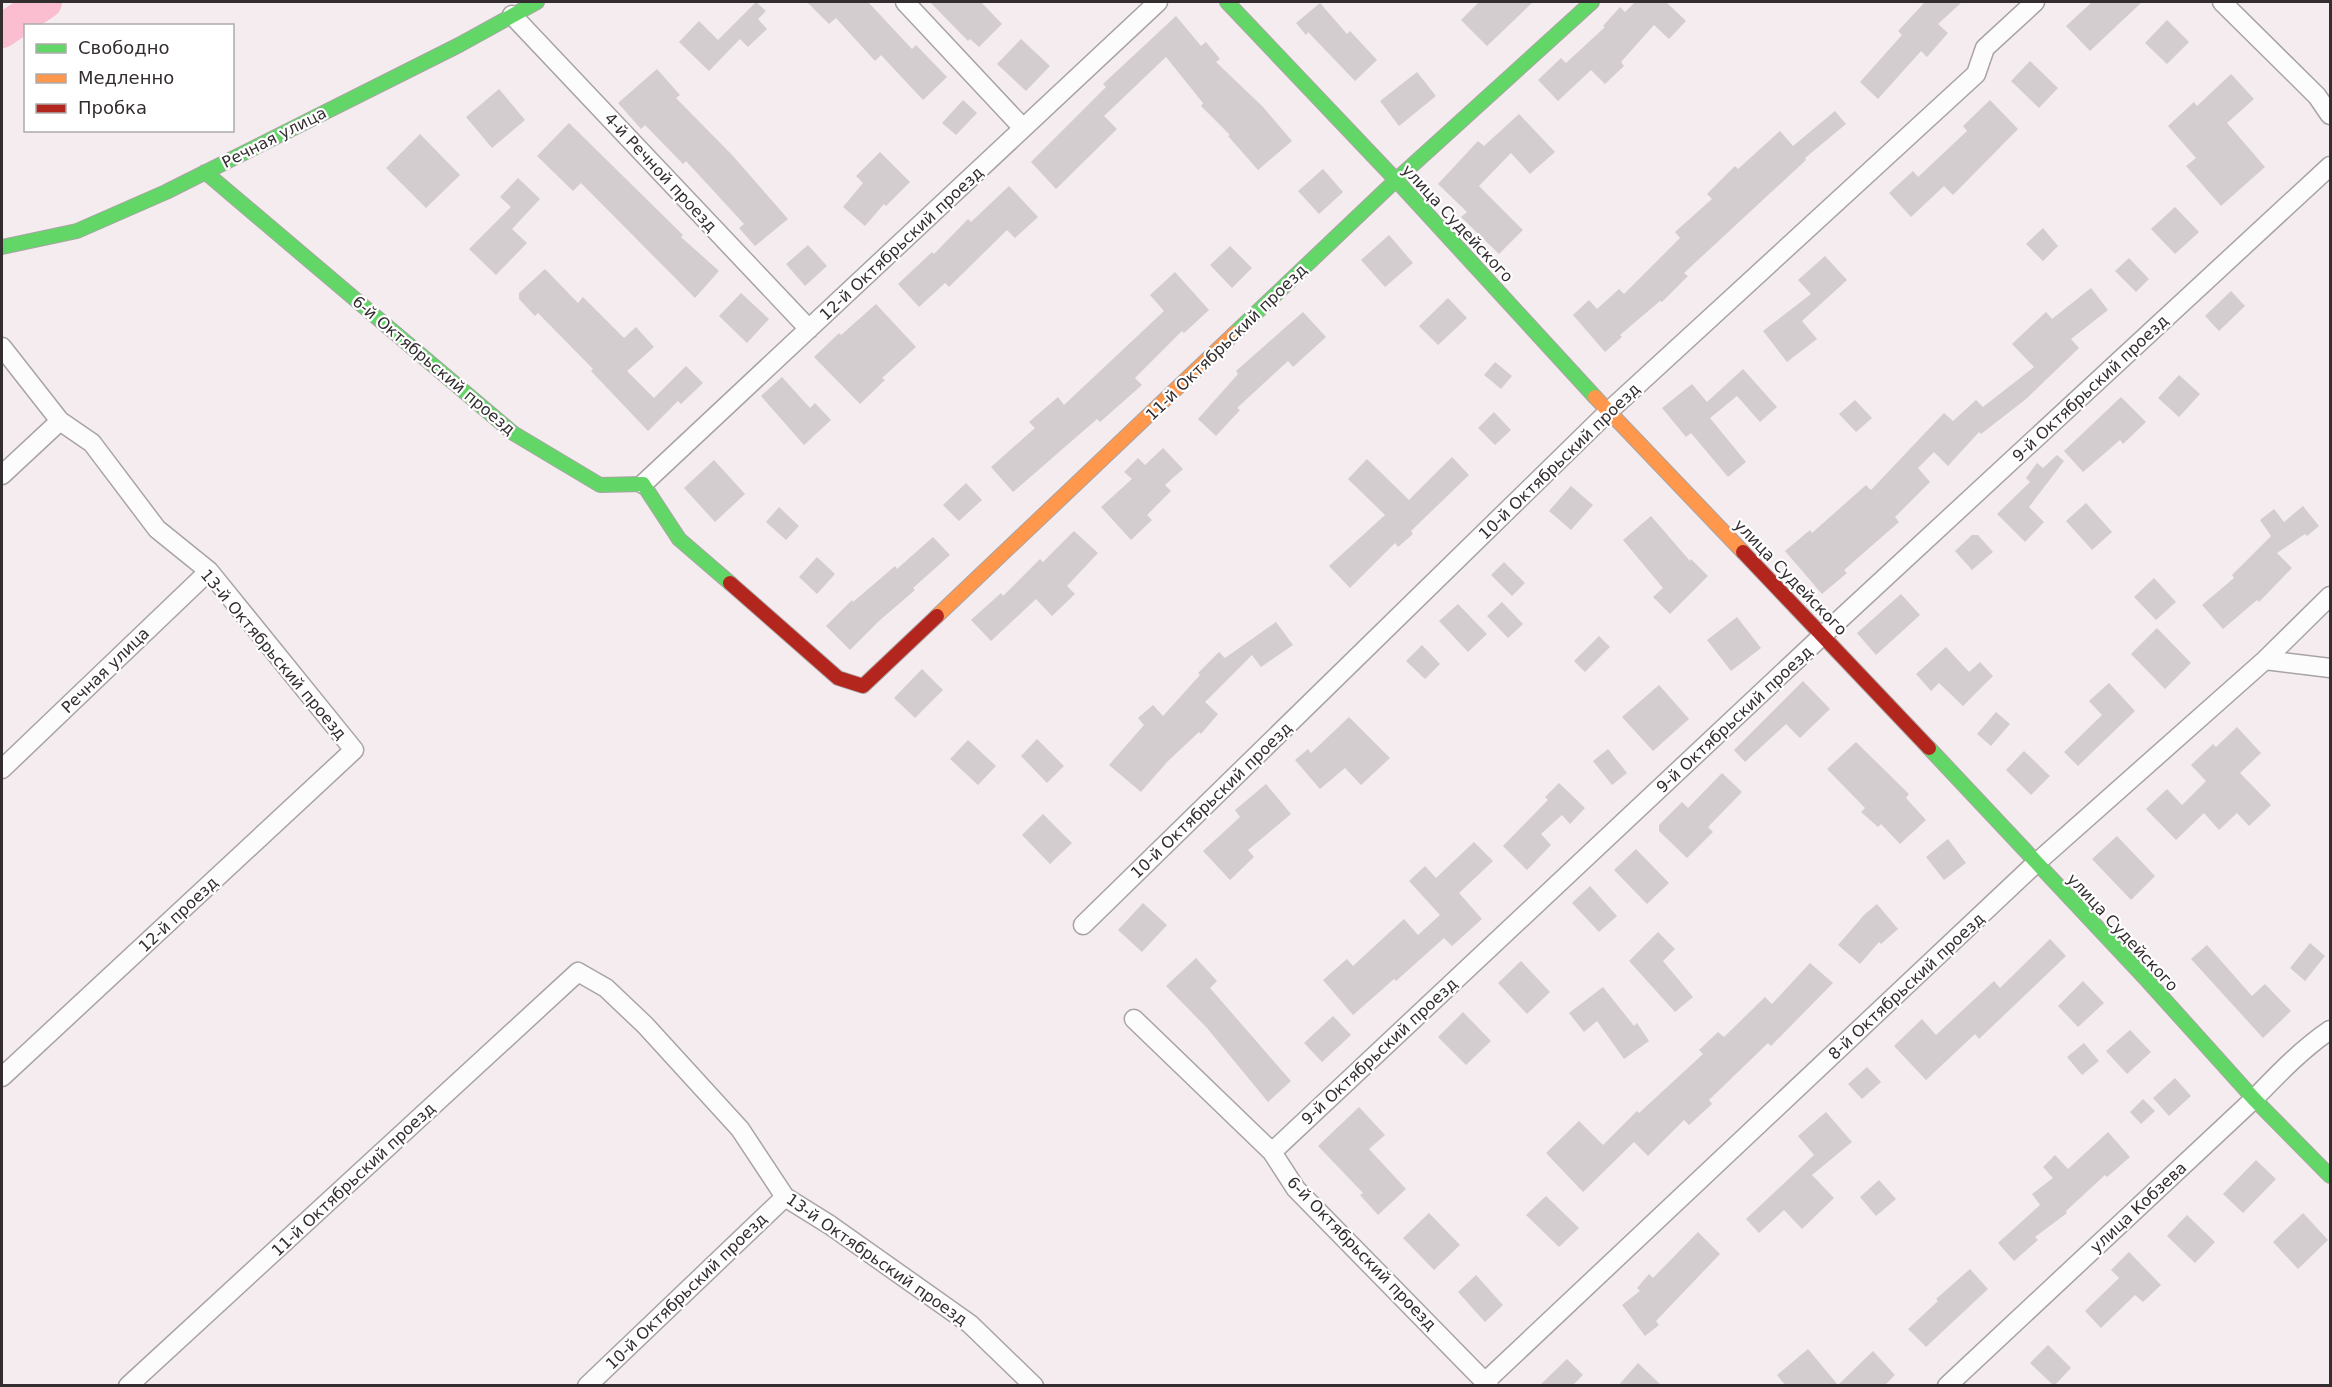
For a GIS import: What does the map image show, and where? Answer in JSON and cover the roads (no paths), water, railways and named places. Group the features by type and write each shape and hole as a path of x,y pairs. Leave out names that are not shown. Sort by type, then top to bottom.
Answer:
{"street":[{"name":"Речная улица","path":"2,247 77,231 205,172 459,45 537,2"},
{"path":"905,2 1023,128"},
{"name":"12-й Октябрьский проезд","path":"643,484 1158,2"},
{"name":"улица Судейского","path":"1227,2 1396,180 1609,411 1823,635 2035,864 2145,978 2254,1099 2331,1176"},
{"name":"11-й Октябрьский проезд","path":"643,484 679,539 838,678 863,686 1396,180 1592,2"},
{"name":"10-й Октябрьский проезд","path":"1083,926 1609,411 1976,74 1985,48 2035,2"},
{"path":"2222,2 2317,96 2331,114"},
{"name":"4-й Речной проезд","path":"513,15 809,329"},
{"name":"9-й Октябрьский проезд","path":"1272,1152 1823,635 2331,166"},
{"name":"6-й Октябрьский проезд","path":"205,172 513,434 600,484 643,484"},
{"name":"13-й Октябрьский проезд","path":"2,347 60,421 92,443 157,529 209,571 354,750"},
{"path":"2,475 60,421"},
{"name":"Речная улица","path":"2,769 209,571"},
{"name":"8-й Октябрьский проезд","path":"1487,1383 2035,864 2265,660 2331,596"},
{"path":"2265,660 2331,668"},
{"name":"12-й проезд","path":"2,1077 354,750"},
{"name":"11-й Октябрьский проезд","path":"128,1386 578,972"},
{"name":"13-й Октябрьский проезд","path":"578,972 606,988 645,1025 740,1129 785,1197 830,1225 970,1324 1025,1383"},
{"name":"6-й Октябрьский проезд","path":"1134,1019 1272,1152 1296,1189 1487,1383"},
{"name":"улица Кобзева","path":"1947,1386 2311,1043 2331,1030"},
{"name":"10-й Октябрьский проезд","path":"587,1386 785,1197"}],"waterway":[{"path":"2,31 45,2"}]}
